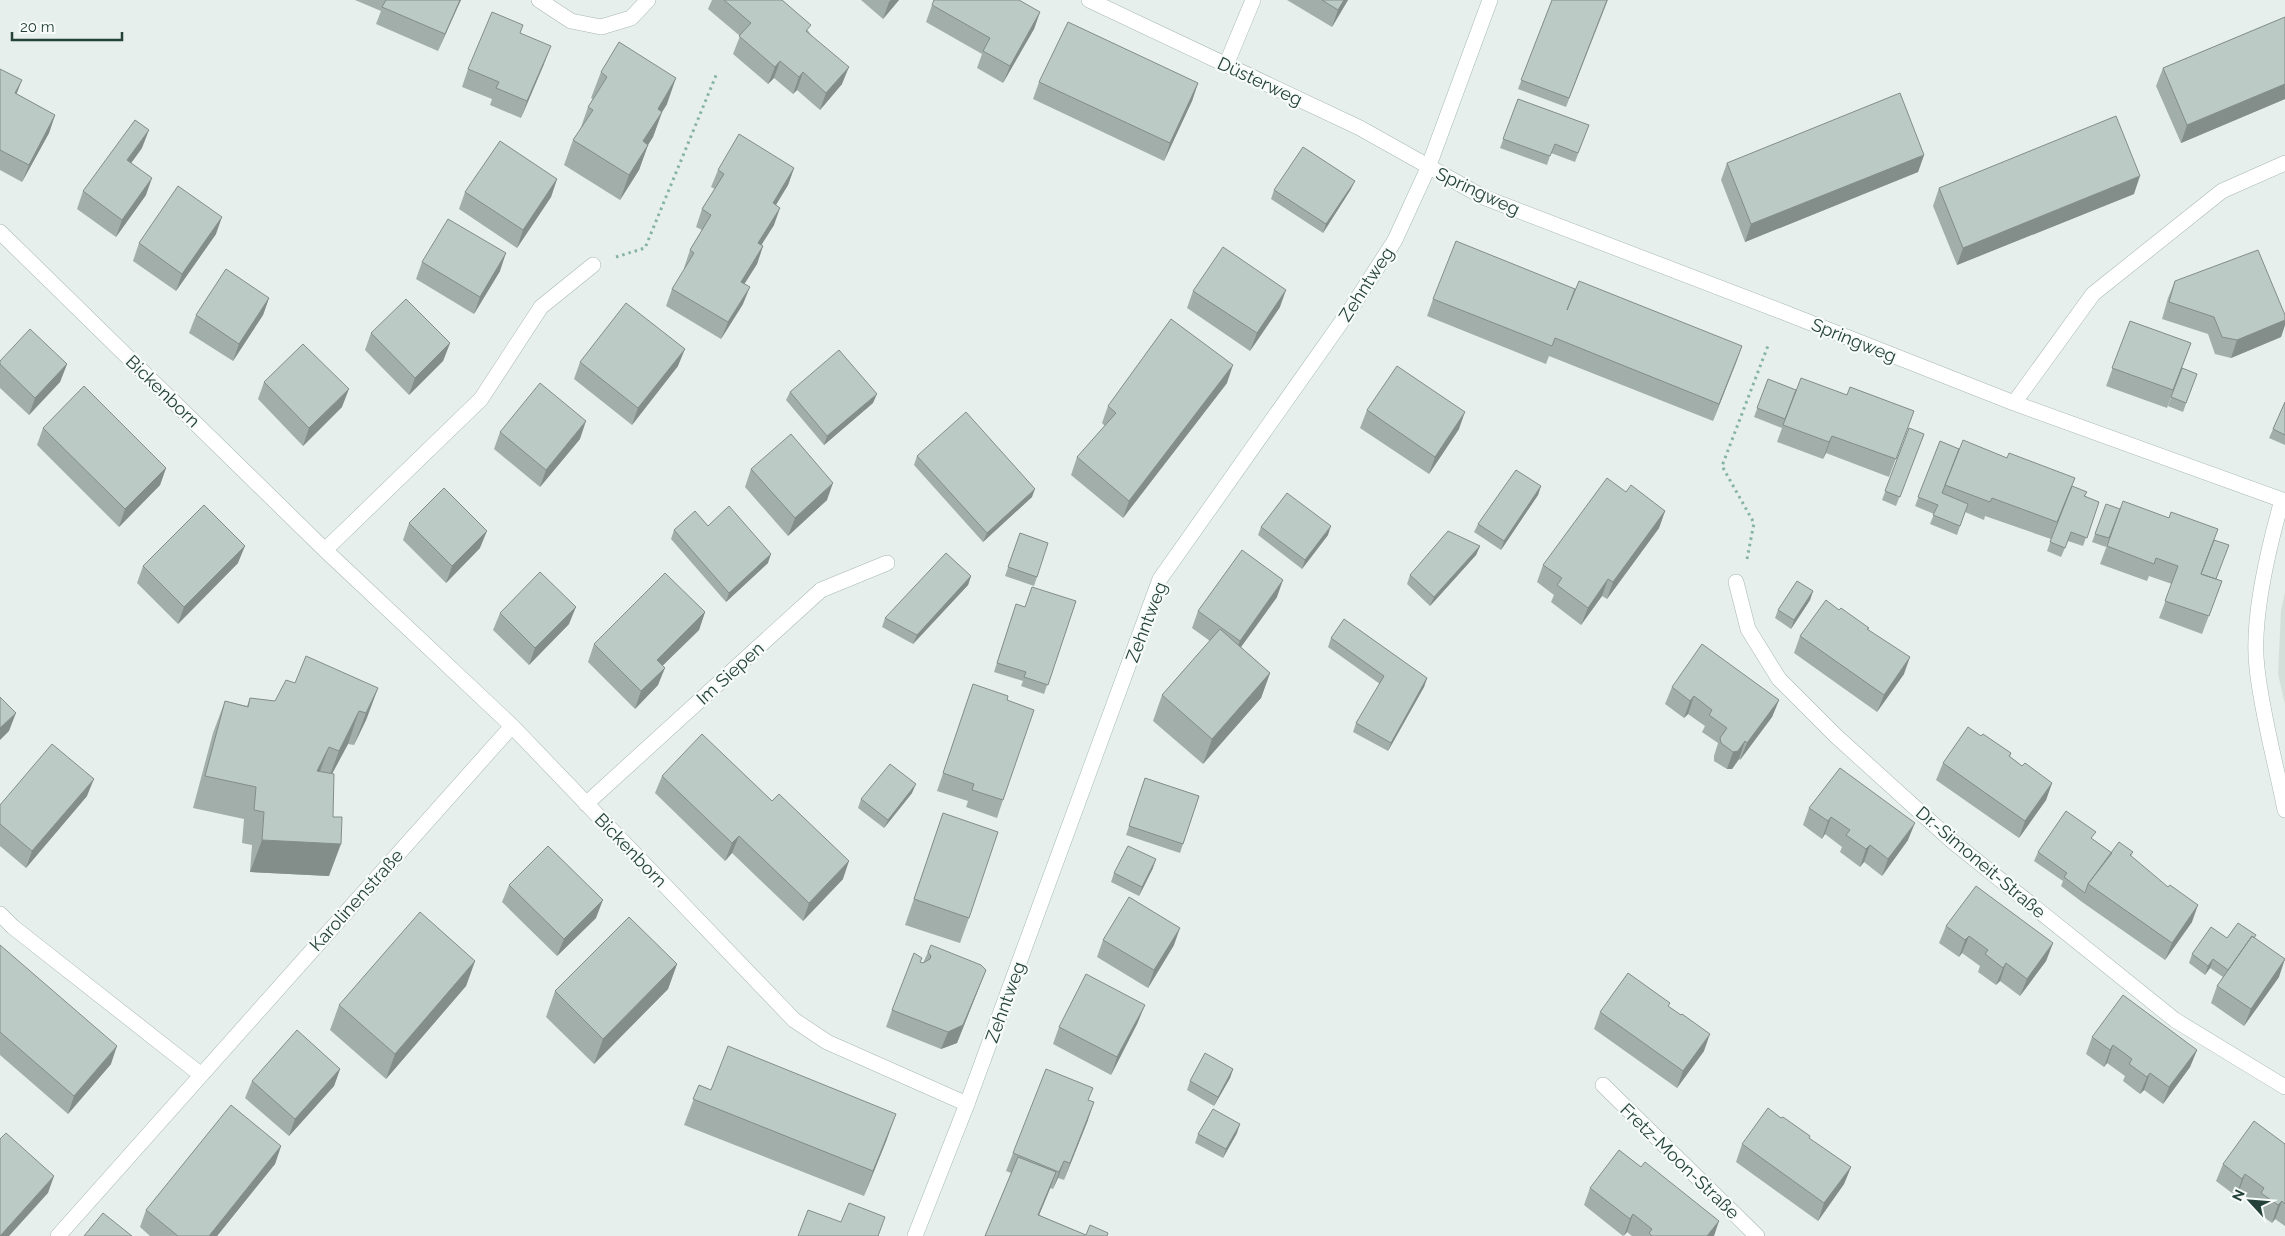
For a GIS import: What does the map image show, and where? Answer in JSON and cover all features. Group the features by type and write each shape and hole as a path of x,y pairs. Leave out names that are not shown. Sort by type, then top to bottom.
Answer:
{"street":[{"path":"539,0 570,21 601,27 631,18 648,0"},
{"name":"Düsterweg","path":"1089,0 1360,128 1428,168"},
{"path":"1226,66 1253,0"},
{"name":"Zehntweg","path":"915,1236 967,1104 1160,579 1366,286 1395,240 1428,168 1490,0"},
{"path":"2014,403 2094,294 2222,192 2285,163"},
{"name":"Springweg","path":"1428,168 1483,197 2014,403 2284,500"},
{"name":"Bickenborn","path":"0,232 325,550 512,726 794,1020 828,1042 967,1104"},
{"path":"325,550 481,399 542,307 593,265"},
{"path":"2284,500 2271,537 2256,632 2257,668 2285,810"},
{"name":"Im Siepen","path":"586,804 820,590 887,563"},
{"name":"Dr.-Simoneit-Straße","path":"1736,582 1748,629 1779,679 1836,736 1952,841 2175,1020 2285,1087"},
{"name":"Karolinenstraße","path":"58,1236 200,1074 512,726"},
{"path":"0,914 13,927 200,1074"},
{"name":"Fretz-Moon-Straße","path":"1604,1086 1757,1236"}],"path":[{"path":"593,265 645,248 717,73"},
{"path":"1736,582 1749,553 1754,523 1722,466 1769,343"}],"shaded area":[{"path":"2285,592 2285,704 2278,674 2281,611"}],"building":[{"path":"386,0 460,0 445,34 382,7"},
{"path":"724,0 782,0 811,25 806,31 849,67 826,93 803,72 799,77 780,61 775,67 739,36 751,23"},
{"path":"934,0 1019,0 1040,12 1010,66 983,51 990,38 932,5"},
{"path":"1322,0 1344,0 1338,10"},
{"path":"1552,0 1607,0 1569,98 1521,80"},
{"path":"492,12 523,25 520,33 551,46 527,101 496,88 499,82 468,69"},
{"path":"2285,17 2285,84 2187,125 2163,68"},
{"path":"1068,22 1198,83 1170,143 1039,82"},
{"path":"619,42 676,78 658,109 662,112 643,141 648,145 629,175 573,140 593,110 588,107 607,77 601,72"},
{"path":"0,69 22,80 15,93 55,115 29,165 0,150"},
{"path":"1900,93 1924,155 1751,224 1727,163"},
{"path":"1518,99 1589,125 1578,153 1555,144 1550,156 1503,139"},
{"path":"2116,116 2140,176 1963,248 1939,188"},
{"path":"135,120 149,130 127,160 152,178 122,220 83,191"},
{"path":"739,134 794,168 773,203 780,208 758,243 763,246 741,282 750,287 728,322 672,289 694,253 690,250 711,215 702,209 724,174 718,170"},
{"path":"500,141 557,179 523,230 465,192"},
{"path":"1303,147 1355,181 1326,224 1274,190"},
{"path":"178,186 222,217 182,274 139,243"},
{"path":"448,219 506,253 480,297 422,262"},
{"path":"1456,241 1575,289 1567,310 1579,281 1742,346 1719,404 1555,338 1552,346 1433,299"},
{"path":"1223,247 1286,290 1257,333 1193,291"},
{"path":"2258,250 2285,315 2285,320 2237,340 2222,337 2214,317 2169,302 2175,281"},
{"path":"226,269 269,298 239,344 196,315"},
{"path":"406,299 450,343 415,378 371,333"},
{"path":"626,303 685,349 638,408 580,362"},
{"path":"1171,319 1233,365 1129,501 1077,457 1116,413 1108,406"},
{"path":"2130,321 2191,343 2173,390 2112,368"},
{"path":"30,329 67,364 35,398 0,364 0,361"},
{"path":"303,344 349,389 309,428 264,382"},
{"path":"839,350 877,394 827,436 790,392"},
{"path":"1397,366 1465,412 1435,457 1367,410"},
{"path":"2182,368 2197,374 2186,403 2171,397"},
{"path":"1801,378 1847,395 1850,387 1914,411 1896,459 1832,436 1829,442 1783,425"},
{"path":"1768,379 1796,390 1785,419 1757,408"},
{"path":"540,383 586,421 546,470 500,432"},
{"path":"84,386 166,468 125,509 43,428"},
{"path":"2285,402 2285,435 2273,429"},
{"path":"966,412 1035,489 987,533 917,456"},
{"path":"1909,428 1924,434 1900,497 1885,491"},
{"path":"791,434 833,483 795,518 751,469"},
{"path":"1963,440 2007,458 2009,453 2075,478 2057,522 1992,498 1990,502 1945,485"},
{"path":"1940,441 1959,449 1942,493 1968,504 1960,526 1933,515 1938,505 1918,497"},
{"path":"1516,470 1541,486 1504,541 1478,524"},
{"path":"1607,478 1626,492 1631,485 1665,511 1613,582 1608,579 1588,608 1557,585 1562,578 1543,565"},
{"path":"2072,486 2087,492 2084,496 2099,502 2087,538 2071,532 2065,548 2050,542"},
{"path":"444,488 487,531 452,566 409,523"},
{"path":"1287,493 1331,526 1305,560 1261,527"},
{"path":"2123,501 2169,518 2171,512 2218,529 2201,574 2222,581 2209,616 2165,601 2178,566 2156,558 2154,564 2107,546"},
{"path":"2106,504 2120,509 2109,538 2095,534"},
{"path":"204,505 245,546 184,607 143,566"},
{"path":"729,506 771,554 729,593 674,530 695,511 708,526"},
{"path":"1448,531 1480,546 1434,597 1410,575"},
{"path":"1020,533 1048,543 1037,577 1008,567"},
{"path":"2214,540 2229,545 2216,579 2201,574"},
{"path":"1242,550 1283,580 1240,641 1198,611"},
{"path":"946,553 971,576 917,635 885,618"},
{"path":"540,572 576,607 535,648 500,613"},
{"path":"665,573 705,612 657,660 665,668 641,691 594,644"},
{"path":"1797,581 1813,591 1794,620 1778,610"},
{"path":"1032,587 1076,601 1048,685 1024,677 1026,672 997,663 1016,604 1025,607"},
{"path":"1826,600 1839,610 1841,608 1869,628 1867,629 1910,657 1884,695 1800,636"},
{"path":"1344,619 1427,678 1391,743 1356,723 1384,676 1331,638"},
{"path":"1220,629 1270,673 1212,739 1162,695"},
{"path":"1702,644 1779,700 1747,743 1745,741 1738,751 1733,752 1721,743 1720,738 1727,728 1709,715 1712,710 1694,696 1690,701 1672,687"},
{"path":"306,656 378,688 366,713 359,711 339,751 329,747 317,771 334,774 333,817 342,817 341,844 262,840 264,812 254,810 256,787 205,776 225,701 248,707 250,698 275,701 286,680 295,683"},
{"path":"973,684 1008,696 1007,700 1034,710 1003,800 972,790 974,784 943,773"},
{"path":"0,697 16,713 0,728"},
{"path":"1968,727 1981,736 1983,734 2011,753 2009,756 2022,766 2025,763 2052,783 2025,821 1943,763"},
{"path":"702,734 772,801 779,794 849,861 809,903 739,836 732,843 662,776"},
{"path":"52,744 94,779 32,851 0,824 0,805"},
{"path":"890,764 916,784 888,820 861,799"},
{"path":"1840,768 1915,823 1888,859 1870,845 1866,849 1846,835 1850,830 1831,817 1828,821 1809,808"},
{"path":"1145,778 1199,796 1183,844 1129,826"},
{"path":"2066,811 2096,832 2091,838 2112,853 2088,884 2085,893 2064,877 2067,873 2038,852"},
{"path":"943,813 998,832 969,918 914,899"},
{"path":"2119,842 2133,852 2130,855 2168,887 2170,885 2198,905 2172,943 2088,884"},
{"path":"548,846 603,900 564,939 509,885"},
{"path":"1128,846 1156,859 1142,887 1114,873"},
{"path":"1976,886 2053,943 2027,979 2006,963 2003,968 1985,954 1988,950 1969,936 1965,940 1946,926"},
{"path":"1129,897 1180,928 1154,970 1103,940"},
{"path":"420,912 475,961 395,1054 339,1005"},
{"path":"629,917 677,964 603,1039 555,991"},
{"path":"2238,923 2256,935 2254,938 2252,936 2228,970 2213,959 2208,966 2192,954 2211,927 2227,938"},
{"path":"2252,936 2285,959 2251,1009 2217,986"},
{"path":"0,945 117,1046 74,1096 0,1032"},
{"path":"931,945 981,965 986,970 963,1025 948,1032 892,1010 914,953 922,958 920,962 923,963 930,959 931,956 928,952"},
{"path":"1628,973 1670,1003 1668,1006 1710,1034 1683,1071 1600,1012"},
{"path":"1086,974 1145,1005 1117,1057 1059,1027"},
{"path":"2123,995 2197,1050 2169,1087 2150,1073 2147,1077 2129,1064 2132,1059 2113,1045 2110,1050 2092,1037"},
{"path":"297,1030 340,1069 295,1119 252,1081"},
{"path":"728,1046 896,1114 873,1171 693,1099 699,1085 711,1090"},
{"path":"1205,1053 1233,1069 1218,1097 1190,1081"},
{"path":"1046,1069 1093,1088 1088,1100 1094,1102 1070,1163 1064,1161 1059,1172 1013,1153"},
{"path":"231,1105 281,1146 209,1236 178,1236 146,1210"},
{"path":"1768,1108 1810,1136 1809,1138 1851,1167 1824,1203 1742,1144"},
{"path":"1213,1109 1240,1124 1226,1149 1198,1134"},
{"path":"2254,1121 2285,1144 2285,1204 2282,1201 2278,1205 2261,1193 2264,1188 2245,1174 2242,1179 2223,1164"},
{"path":"6,1133 54,1176 0,1236 0,1139"},
{"path":"1619,1150 1641,1167 1645,1162 1719,1221 1707,1236 1652,1236 1649,1233 1652,1229 1633,1214 1630,1219 1590,1188"},
{"path":"1018,1157 1056,1172 1038,1215 1086,1235 1090,1225 1108,1233 1107,1236 985,1236"},
{"path":"849,1203 885,1217 878,1236 798,1236 808,1210 841,1222"},
{"path":"103,1213 132,1236 84,1236"}]}
